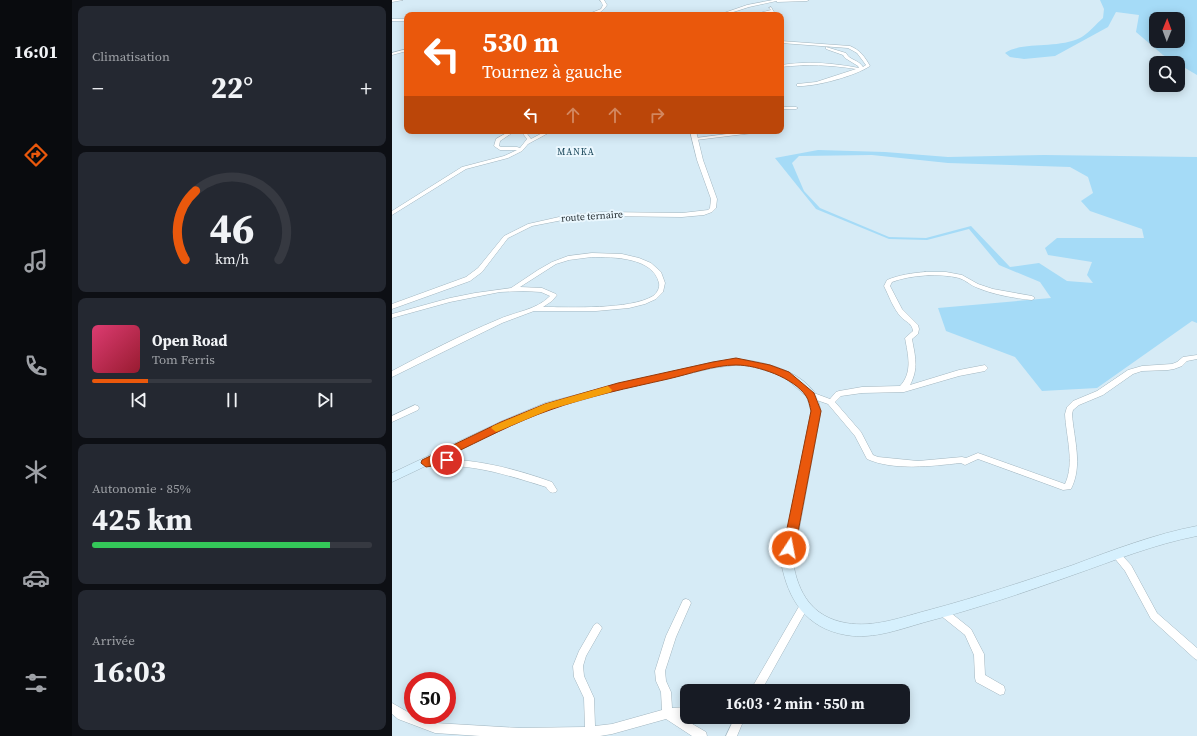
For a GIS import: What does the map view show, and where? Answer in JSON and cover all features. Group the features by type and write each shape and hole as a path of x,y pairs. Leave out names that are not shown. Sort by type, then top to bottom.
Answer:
{"main road":[{"path":"392,478 505,424 548,406 618,387 713,365 736,362 770,368 796,381 811,395 816,411 787,562 788,577 794,592 804,606 825,623 846,629 872,629 943,612 1036,583 1116,554 1197,531"}],"street":[{"path":"392,1 401,0"},
{"path":"596,12 602,10 605,5 602,0"},
{"path":"729,12 748,6 778,0 807,0"},
{"path":"768,12 772,11 771,8"},
{"path":"392,20 404,20"},
{"path":"784,41 843,46 855,49 866,60 868,66 848,74 816,83 798,85"},
{"path":"819,45 842,52 846,57 861,66 860,68"},
{"path":"392,54 404,51"},
{"path":"784,65 792,63 805,65 827,64 860,68 870,71"},
{"path":"784,108 796,108"},
{"path":"508,134 498,140 496,146 500,149 517,148 520,150"},
{"path":"525,134 529,139 526,143"},
{"path":"392,213 464,168 497,160 520,150 536,134"},
{"path":"526,143 544,134"},
{"name":"route ternaire","path":"392,307 468,279 480,270 506,238 530,225 553,219 574,216 602,214 682,215 710,211 713,208 714,199 700,160 694,134"},
{"path":"696,139 737,134"},
{"path":"512,289 559,261 578,256 633,258 649,265 661,279 662,287 660,293 650,300 606,308 531,309"},
{"path":"902,389 910,382 913,366 908,338 916,332 917,329 914,324 903,315 888,286 889,281 917,274 952,276 962,278 986,289 1013,296 1032,298"},
{"path":"392,316 485,293 512,289 550,291 554,295 549,300 531,309 501,321 392,374"},
{"path":"811,395 831,402 858,434 870,457 877,460 918,464 962,460 965,462 978,456 1063,487 1068,487 1073,468 1072,435 1068,414 1070,409 1075,404 1100,393 1113,383 1136,370 1150,367 1174,368 1185,360 1197,357"},
{"path":"831,402 840,394 862,390 902,389 959,373 985,368"},
{"path":"392,419 415,408"},
{"path":"426,463 447,460 485,464 550,484 553,490"},
{"path":"1116,554 1128,568 1154,616 1197,655"},
{"path":"667,714 666,692 661,681 660,671 666,648 686,603"},
{"path":"759,684 804,606"},
{"path":"943,612 968,632 979,654 980,678 1000,690"},
{"path":"590,732 589,698 579,677 578,666 582,654 597,628"},
{"path":"392,708 402,715 435,728 519,733 590,732 612,729 667,714 680,713"},
{"path":"667,714 702,736"},
{"path":"731,736 737,724"}],"shaded area":[{"path":"1100,0 1197,0 1197,75 1185,68 1185,56 1165,56 1155,48 1185,48 1185,12 1149,12 1149,43 1136,32 1139,15 1116,12 1108,27 1055,56 1024,59 1010,57 1005,53 1012,49 1021,47 1061,43 1080,38 1103,18 1104,9"},
{"path":"818,150 885,152 948,157 1044,155 1197,157 1197,323 1192,321 1097,388 1042,391 1015,357 946,331 938,308 1051,298 1040,282 999,265 969,229 927,240 889,239 816,209 775,158","holes":["872,155 948,163 1070,167 1088,177 1093,193 1081,201 1090,211 1142,229 1144,238 1057,238 1045,248 1048,255 1092,262 1087,275 1093,283 1067,281 1039,263 1010,267 971,226 926,238 889,237 820,208 804,191 792,163 799,156"]}],"slow traffic":[{"path":"496,428 548,406 608,390"}],"district":[{"name":"MANKA","path":"576,152"}],"route":[{"path":"447,460 426,463 505,424 548,406 618,387 713,365 736,362 770,368 786,374 804,388 811,395 816,411 789,548"}]}
